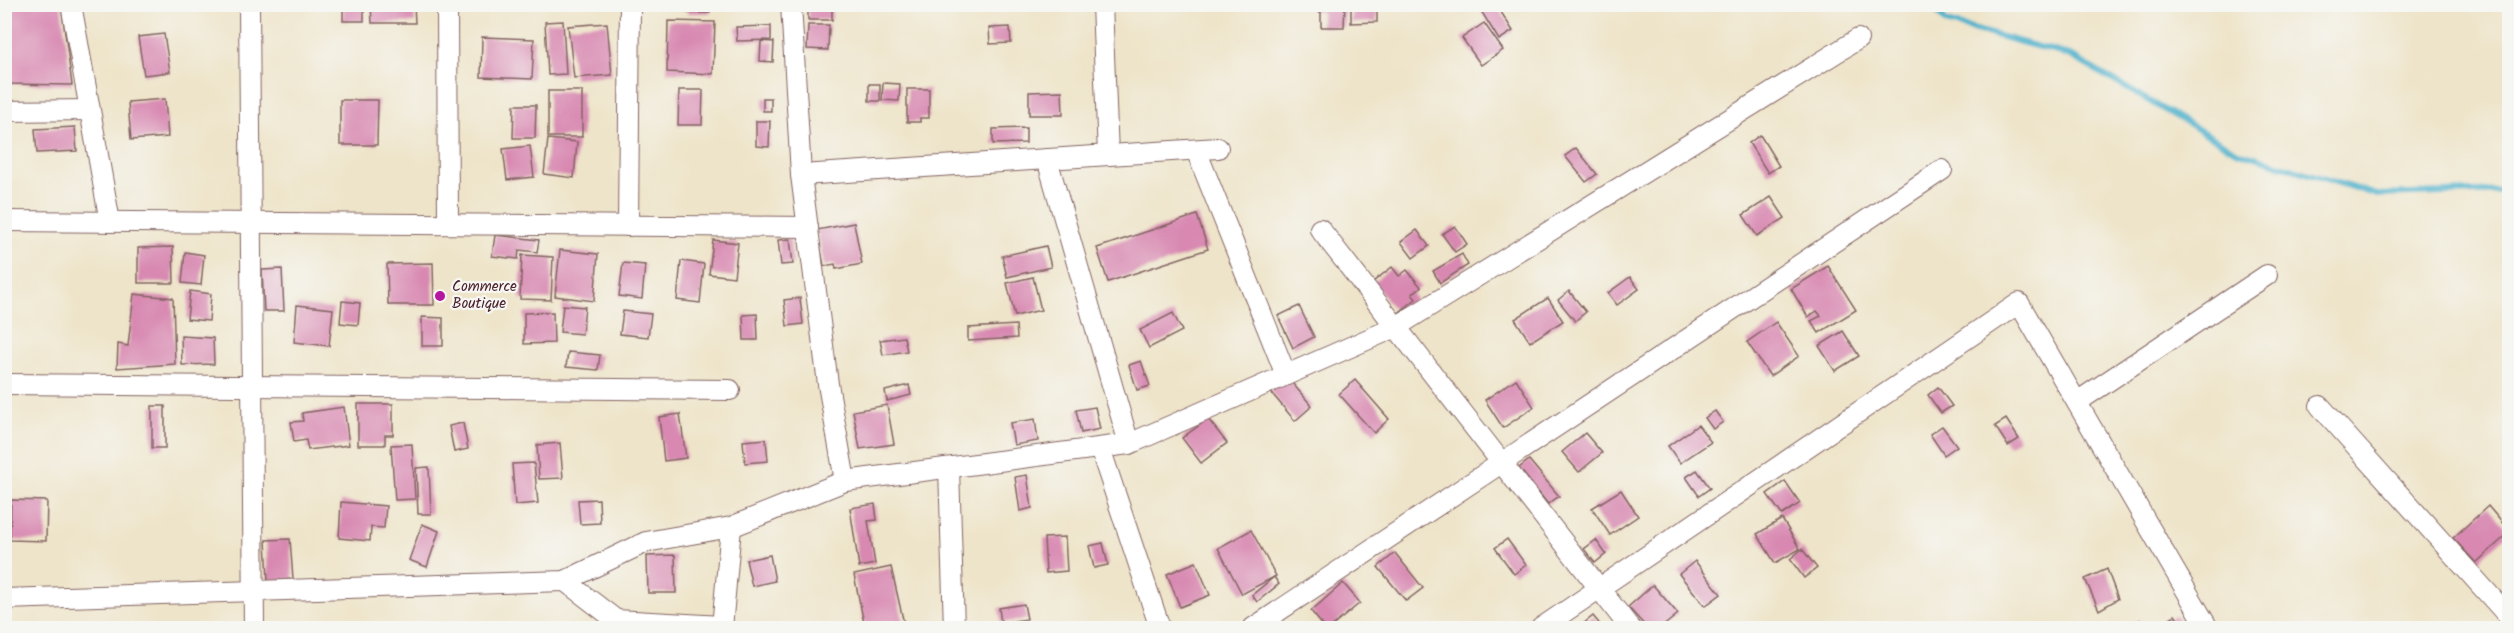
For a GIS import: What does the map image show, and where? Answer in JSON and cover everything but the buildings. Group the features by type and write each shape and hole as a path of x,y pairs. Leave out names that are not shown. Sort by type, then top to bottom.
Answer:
{"street":[{"path":"71,4 110,222"},
{"path":"249,4 254,628"},
{"path":"447,4 448,224"},
{"path":"628,226 630,4"},
{"path":"791,4 801,175 828,384 845,481"},
{"path":"1102,4 1107,155"},
{"path":"4,598 565,580 646,542 731,527 845,481 1129,444 1396,327 1858,39"},
{"path":"4,111 90,110"},
{"path":"801,175 1218,148"},
{"path":"1196,150 1286,375"},
{"path":"1047,159 1129,444"},
{"path":"1253,628 1942,170"},
{"path":"4,221 808,227"},
{"path":"1320,229 1630,628"},
{"path":"2077,402 2267,275"},
{"path":"1541,628 2019,303 2208,628"},
{"path":"4,384 730,390"},
{"path":"2320,406 2510,618"},
{"path":"1100,448 1160,628"},
{"path":"949,468 954,628"},
{"path":"565,580 613,624 722,627 731,527"}],"waterway":[{"path":"1931,4 1946,22 2069,55 2236,151 2377,195 2510,191"}],"place":[{"name":"Commerce Boutique","path":"440,296"}]}
